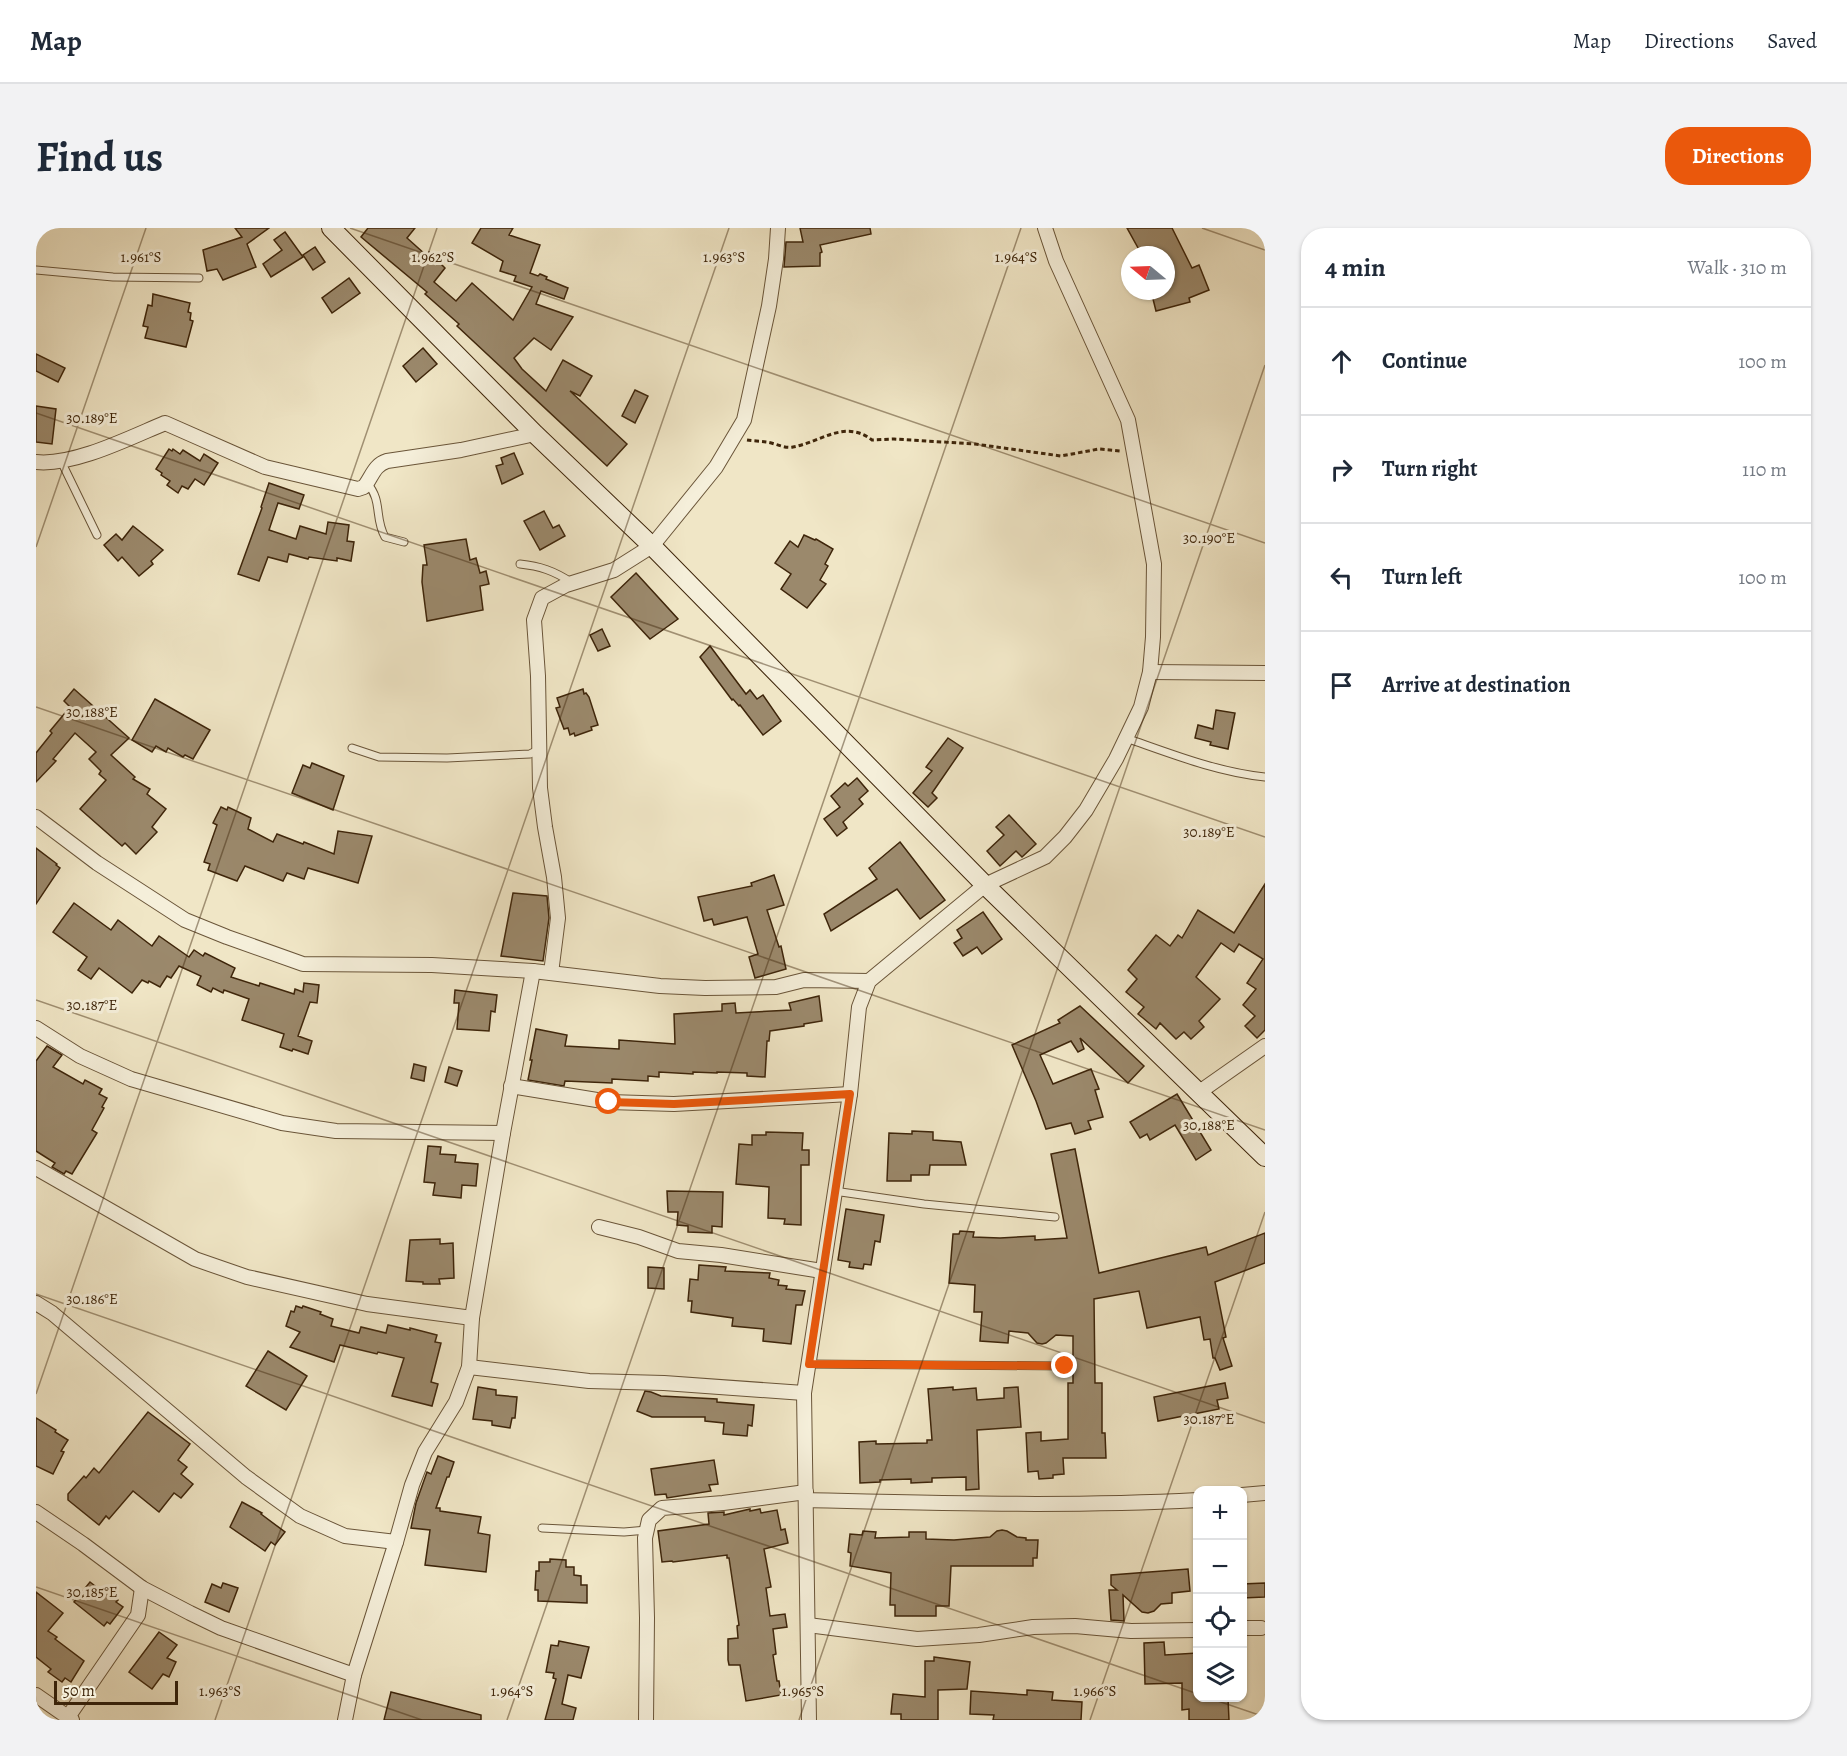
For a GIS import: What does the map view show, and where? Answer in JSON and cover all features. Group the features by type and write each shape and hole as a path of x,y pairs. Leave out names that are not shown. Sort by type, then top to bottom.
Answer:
{"street":[{"path":"331,228 535,434 652,546 985,885 1265,1157"},
{"path":"551,973 558,918 540,788 534,620 542,598 573,583 614,570 652,546 716,468 744,420 769,306 778,228"},
{"path":"809,1720 804,1393 850,1094 859,1007 869,981 985,885 1045,857 1065,837 1086,810 1126,738 1141,707 1150,672 1154,564 1128,420 1056,261 1045,228"},
{"path":"36,462 61,461 108,447 165,423 265,467 357,489 364,488 373,471 387,460 461,450 535,434"},
{"path":"1150,672 1265,673"},
{"path":"36,817 98,863 185,920 303,964 432,965 533,971 660,986 705,988 776,987 804,980 869,981"},
{"path":"345,1720 354,1675 412,1485 425,1452 456,1401 469,1367 472,1318 533,971"},
{"path":"36,1028 80,1056 131,1080 282,1123 336,1131 503,1133"},
{"path":"1198,1093 1265,1046"},
{"path":"511,1086 609,1102 674,1104 850,1094"},
{"path":"36,1168 195,1259 247,1277 367,1304 472,1318"},
{"path":"599,1227 639,1237 678,1251 722,1255 822,1271"},
{"path":"36,1303 52,1313 246,1477 300,1516 345,1536 396,1542"},
{"path":"469,1367 588,1382 664,1383 804,1393"},
{"path":"1247,1495 1265,1493"},
{"path":"646,1720 645,1538 650,1520 662,1508 806,1496 930,1503 1114,1503 1193,1500"},
{"path":"36,1512 142,1588 221,1628 354,1675"},
{"path":"36,1695 70,1718 138,1615 142,1588"},
{"path":"808,1625 917,1639 979,1635 1032,1627 1075,1626 1131,1632 1193,1630"},
{"path":"1247,1628 1261,1628"}],"lane":[{"path":"36,270 113,277 199,278"},
{"path":"61,461 97,535"},
{"path":"368,483 374,490 379,526 386,537 404,542"},
{"path":"520,564 537,566 555,572 573,583"},
{"path":"1126,738 1197,763 1245,775 1265,777"},
{"path":"352,748 379,758 447,758 530,754 540,749"},
{"path":"834,1191 924,1204 1055,1217"},
{"path":"809,1364 1065,1366"},
{"path":"542,1528 624,1532 647,1530"}],"path":[{"path":"733,439 766,442 791,448 850,430 862,432 872,440 894,439 975,444 1061,456 1099,449 1134,452"}],"building":[{"path":"235,228 269,228 247,244 256,267 223,280 217,269 207,271 203,250 242,237"},
{"path":"368,228 415,228 407,238 426,255 429,252 445,268 434,282 456,301 472,283 513,320 532,287 514,281 516,276 500,271 503,261 472,243 481,228 513,228 509,235 540,245 530,273 538,276 540,274 568,288 564,299 541,291 536,304 573,317 551,350 534,338 514,358 522,369 546,391 563,360 592,376 580,396 570,391 627,444 607,466 457,326 459,324 425,294 427,292 361,237"},
{"path":"800,228 870,228 871,234 820,245 822,252 820,253 820,266 784,267 786,242 803,242"},
{"path":"1127,228 1172,228 1192,268 1199,265 1209,290 1189,298 1190,302 1156,311 1153,300 1175,300 1175,246 1137,246"},
{"path":"285,232 303,257 271,277 263,264 282,250 274,240"},
{"path":"315,247 325,262 313,270 303,255"},
{"path":"349,278 360,293 332,313 322,298"},
{"path":"153,294 190,303 188,312 191,313 190,320 193,321 186,347 145,338 148,327 143,326 148,305 152,306"},
{"path":"423,348 437,364 416,382 403,366"},
{"path":"36,354 65,368 58,382 36,371"},
{"path":"635,390 648,396 635,423 622,416"},
{"path":"36,406 56,409 52,444 36,442"},
{"path":"169,449 180,454 183,450 200,461 204,454 218,463 204,485 195,479 188,489 182,486 178,493 167,485 170,481 156,469"},
{"path":"514,453 523,474 502,484 496,466 503,464 501,458"},
{"path":"269,483 304,495 299,509 278,503 269,530 296,539 300,526 326,534 328,522 349,525 347,541 354,542 351,561 337,558 337,561 309,557 308,559 289,554 287,562 268,557 259,581 238,574"},
{"path":"544,511 553,528 559,525 565,536 540,550 524,521"},
{"path":"133,526 163,550 151,561 153,564 139,576 122,557 118,561 104,545 116,534 122,540"},
{"path":"804,535 833,549 825,564 828,566 820,580 826,584 807,608 781,589 791,574 775,563 790,541 798,547"},
{"path":"466,539 470,560 476,558 480,573 486,571 489,584 480,586 483,610 427,621 422,582 423,565 427,565 424,545"},
{"path":"636,573 678,619 650,639 611,597"},
{"path":"602,629 610,646 598,651 590,635"},
{"path":"710,646 746,694 750,690 757,699 763,695 781,721 763,735 740,705 732,700 700,657"},
{"path":"74,689 129,738 111,755 135,777 133,779 150,789 147,794 166,809 152,827 157,832 136,854 125,843 122,846 80,809 106,780 89,759 96,752 75,733 53,759 56,761 36,782 36,753 52,733 50,731 70,707 64,701"},
{"path":"583,689 584,694 586,693 589,697 598,725 591,727 592,730 575,736 574,733 570,735 568,728 564,729 556,708 560,707 557,698"},
{"path":"155,699 210,730 193,759 185,755 183,757 168,748 166,752 156,746 152,752 132,740"},
{"path":"1216,710 1235,713 1228,749 1210,745 1211,742 1195,738 1198,725 1213,729"},
{"path":"948,738 963,748 932,793 937,798 928,807 913,793 932,771 926,767"},
{"path":"312,763 344,776 333,810 292,793 303,765 310,768"},
{"path":"857,778 868,791 859,799 863,804 843,822 847,828 837,836 824,819 840,807 831,796 845,783 848,786"},
{"path":"221,807 227,810 228,807 251,818 248,829 273,842 277,834 334,854 338,831 372,836 358,883 308,868 304,879 287,873 283,881 245,866 237,881 208,870 210,864 204,862 217,825 213,823"},
{"path":"1009,815 1036,844 1022,857 1016,851 1000,866 987,851 1004,835 996,827"},
{"path":"900,842 945,900 920,919 897,889 831,931 824,914 877,879 869,868"},
{"path":"36,848 60,868 36,904"},
{"path":"774,875 784,905 767,910 779,947 781,946 786,969 755,978 749,957 758,954 747,917 714,925 712,919 704,921 698,897 752,886 751,883"},
{"path":"1265,884 1265,1030 1257,1038 1245,1026 1255,1016 1243,1005 1256,989 1247,983 1263,959 1239,944 1234,952 1221,943 1196,977 1220,999 1199,1021 1204,1027 1191,1039 1184,1032 1176,1039 1160,1023 1156,1029 1138,1014 1144,1007 1126,992 1137,979 1128,970 1156,935 1170,946 1178,935 1182,938 1198,910 1234,933"},
{"path":"513,893 547,896 549,918 543,961 501,956"},
{"path":"74,903 111,930 118,920 152,946 159,936 189,957 194,950 203,956 205,953 235,968 231,977 294,994 295,989 303,992 304,983 319,985 317,1003 310,1002 298,1036 312,1041 308,1054 280,1047 284,1034 242,1020 249,999 224,990 223,993 213,988 211,992 197,985 201,976 179,966 171,978 167,976 160,987 142,980 132,993 99,968 91,979 78,970 87,957 53,932"},
{"path":"983,912 1002,939 982,954 977,947 963,956 954,943 962,938 957,930"},
{"path":"455,990 497,995 495,1012 491,1011 489,1031 457,1029 459,1003 454,1003"},
{"path":"819,996 822,1021 770,1031 769,1041 767,1041 765,1077 747,1076 747,1073 659,1072 659,1077 648,1076 648,1081 612,1079 612,1083 565,1081 564,1086 528,1080 536,1029 567,1035 565,1046 619,1049 619,1040 675,1044 674,1014 722,1011 722,1004 735,1003 736,1013 791,1010 789,1003"},
{"path":"1080,1006 1144,1066 1128,1083 1080,1038 1084,1049 1078,1052 1071,1041 1040,1055 1053,1084 1091,1069 1099,1089 1095,1090 1103,1117 1088,1121 1091,1129 1075,1134 1071,1123 1046,1129 1012,1045 1060,1023 1058,1020"},
{"path":"47,1046 62,1055 53,1067 83,1084 85,1080 102,1089 99,1094 107,1098 92,1130 97,1133 72,1174 66,1171 64,1174 52,1167 55,1163 36,1151 36,1061"},
{"path":"414,1064 426,1067 424,1081 411,1078"},
{"path":"449,1067 462,1071 457,1086 445,1082"},
{"path":"1177,1094 1211,1150 1196,1160 1175,1125 1150,1140 1147,1134 1140,1138 1130,1122"},
{"path":"912,1131 933,1132 933,1140 961,1142 966,1165 930,1165 929,1175 911,1175 911,1181 887,1181 889,1133 912,1134"},
{"path":"766,1132 803,1133 802,1150 809,1150 809,1165 801,1165 801,1225 784,1224 785,1219 768,1218 769,1187 736,1184 739,1144 752,1145 752,1135 766,1135"},
{"path":"428,1146 441,1147 440,1154 456,1155 455,1162 478,1164 476,1186 462,1185 461,1198 433,1195 435,1183 424,1182"},
{"path":"1075,1149 1099,1273 1206,1247 1208,1255 1265,1233 1265,1263 1215,1282 1226,1337 1223,1338 1232,1366 1220,1370 1213,1358 1210,1339 1204,1340 1200,1317 1147,1328 1139,1291 1094,1299 1095,1383 1102,1383 1102,1433 1105,1433 1106,1458 1063,1458 1064,1474 1039,1479 1038,1471 1028,1472 1026,1433 1041,1432 1041,1441 1068,1439 1068,1383 1073,1383 1073,1336 1056,1335 1042,1344 1037,1343 1028,1333 1009,1331 1008,1343 980,1341 982,1312 974,1312 975,1285 949,1283 953,1234 959,1234 960,1231 974,1232 973,1237 1035,1236 1035,1240 1067,1238 1051,1154"},
{"path":"667,1191 723,1192 722,1227 712,1226 712,1233 688,1232 688,1226 677,1225 678,1212 668,1212"},
{"path":"846,1209 884,1215 880,1242 875,1241 871,1265 864,1264 863,1269 849,1267 850,1262 838,1260"},
{"path":"440,1239 440,1244 453,1243 454,1278 439,1279 440,1284 406,1281 410,1240"},
{"path":"699,1265 726,1267 725,1271 770,1273 769,1278 779,1280 778,1285 787,1286 786,1289 805,1291 802,1305 796,1305 791,1344 763,1341 764,1329 732,1326 733,1318 691,1312 692,1301 688,1301 690,1279 698,1280"},
{"path":"648,1267 664,1268 664,1289 648,1288"},
{"path":"296,1306 321,1312 320,1314 333,1319 331,1326 359,1333 361,1327 386,1333 388,1325 437,1335 435,1342 441,1343 431,1382 438,1384 432,1406 392,1396 404,1358 340,1345 334,1362 290,1347 300,1332 286,1326 291,1311 294,1312"},
{"path":"268,1351 307,1376 286,1410 246,1386"},
{"path":"1225,1383 1228,1398 1217,1400 1219,1409 1158,1421 1154,1397"},
{"path":"478,1387 496,1390 496,1395 517,1397 515,1418 512,1418 510,1428 492,1425 492,1421 473,1419"},
{"path":"953,1387 953,1390 976,1388 977,1400 1004,1398 1004,1388 1018,1387 1021,1427 977,1430 979,1489 966,1490 966,1477 932,1478 932,1482 911,1483 911,1479 860,1483 859,1442 927,1443 927,1440 932,1440 928,1389"},
{"path":"645,1391 661,1396 717,1399 717,1402 754,1405 752,1426 748,1425 747,1436 723,1434 724,1423 705,1421 705,1417 652,1417 637,1411"},
{"path":"148,1412 190,1444 178,1460 187,1467 181,1474 193,1484 181,1498 174,1493 159,1512 133,1491 109,1519 106,1516 99,1525 68,1500 68,1494 94,1468 99,1473"},
{"path":"36,1418 68,1440 61,1451 64,1452 53,1474 36,1466"},
{"path":"438,1456 454,1462 436,1508 440,1508 440,1511 481,1517 478,1533 490,1535 486,1572 425,1565 430,1530 411,1528 416,1503 427,1472 431,1474"},
{"path":"714,1460 718,1484 709,1485 711,1491 667,1498 666,1494 655,1495 651,1469"},
{"path":"242,1502 262,1513 285,1532 275,1545 271,1542 265,1551 230,1527"},
{"path":"750,1509 750,1511 760,1509 761,1513 777,1510 781,1530 785,1529 788,1543 764,1549 771,1587 766,1588 770,1616 785,1614 787,1627 773,1629 776,1654 773,1655 781,1695 746,1701 740,1665 729,1665 728,1660 728,1639 738,1638 737,1626 739,1625 729,1558 727,1555 662,1562 658,1531 709,1524 708,1513 724,1512 724,1515"},
{"path":"1002,1530 1017,1537 1026,1538 1026,1540 1038,1540 1037,1558 1033,1558 1033,1566 951,1566 949,1606 936,1606 936,1616 895,1616 895,1605 890,1605 891,1573 850,1566 851,1553 848,1552 850,1534 862,1535 863,1531 876,1532 875,1538 909,1537 909,1532 926,1532 926,1539 954,1540 990,1537"},
{"path":"550,1559 566,1560 566,1567 574,1567 574,1575 581,1576 581,1585 587,1585 587,1603 538,1601 538,1590 535,1590 536,1571 539,1571 539,1562 550,1562"},
{"path":"1188,1569 1190,1591 1172,1593 1172,1603 1161,1604 1148,1613 1142,1612 1123,1595 1124,1621 1111,1620 1109,1590 1117,1590 1111,1585 1111,1575"},
{"path":"90,1582 104,1593 106,1590 123,1607 110,1624 107,1622 104,1626 74,1602"},
{"path":"223,1583 238,1588 229,1612 205,1602 212,1584 221,1588"},
{"path":"1265,1583 1265,1597 1247,1598 1247,1584"},
{"path":"36,1592 63,1613 48,1631 84,1661 71,1682 65,1678 62,1682 48,1672 51,1669 36,1657"},
{"path":"159,1632 177,1645 167,1658 176,1662 169,1677 163,1674 152,1689 129,1672"},
{"path":"559,1641 589,1647 581,1678 568,1675 562,1704 576,1708 573,1720 545,1720 556,1679 553,1678 554,1673 546,1672 551,1645 558,1646"},
{"path":"1164,1642 1165,1655 1193,1653 1193,1702 1228,1702 1229,1720 1189,1720 1189,1709 1182,1710 1182,1683 1145,1684 1144,1643"},
{"path":"934,1657 970,1662 967,1689 938,1690 938,1720 901,1720 901,1714 891,1714 893,1694 925,1697 925,1661 934,1661"},
{"path":"1027,1690 1053,1692 1052,1700 1082,1702 1081,1720 993,1720 994,1715 970,1714 971,1691 1027,1695"},
{"path":"391,1692 481,1715 481,1720 384,1720"}],"route":[{"path":"609,1102 674,1104 850,1094 809,1364 1065,1366"}]}
